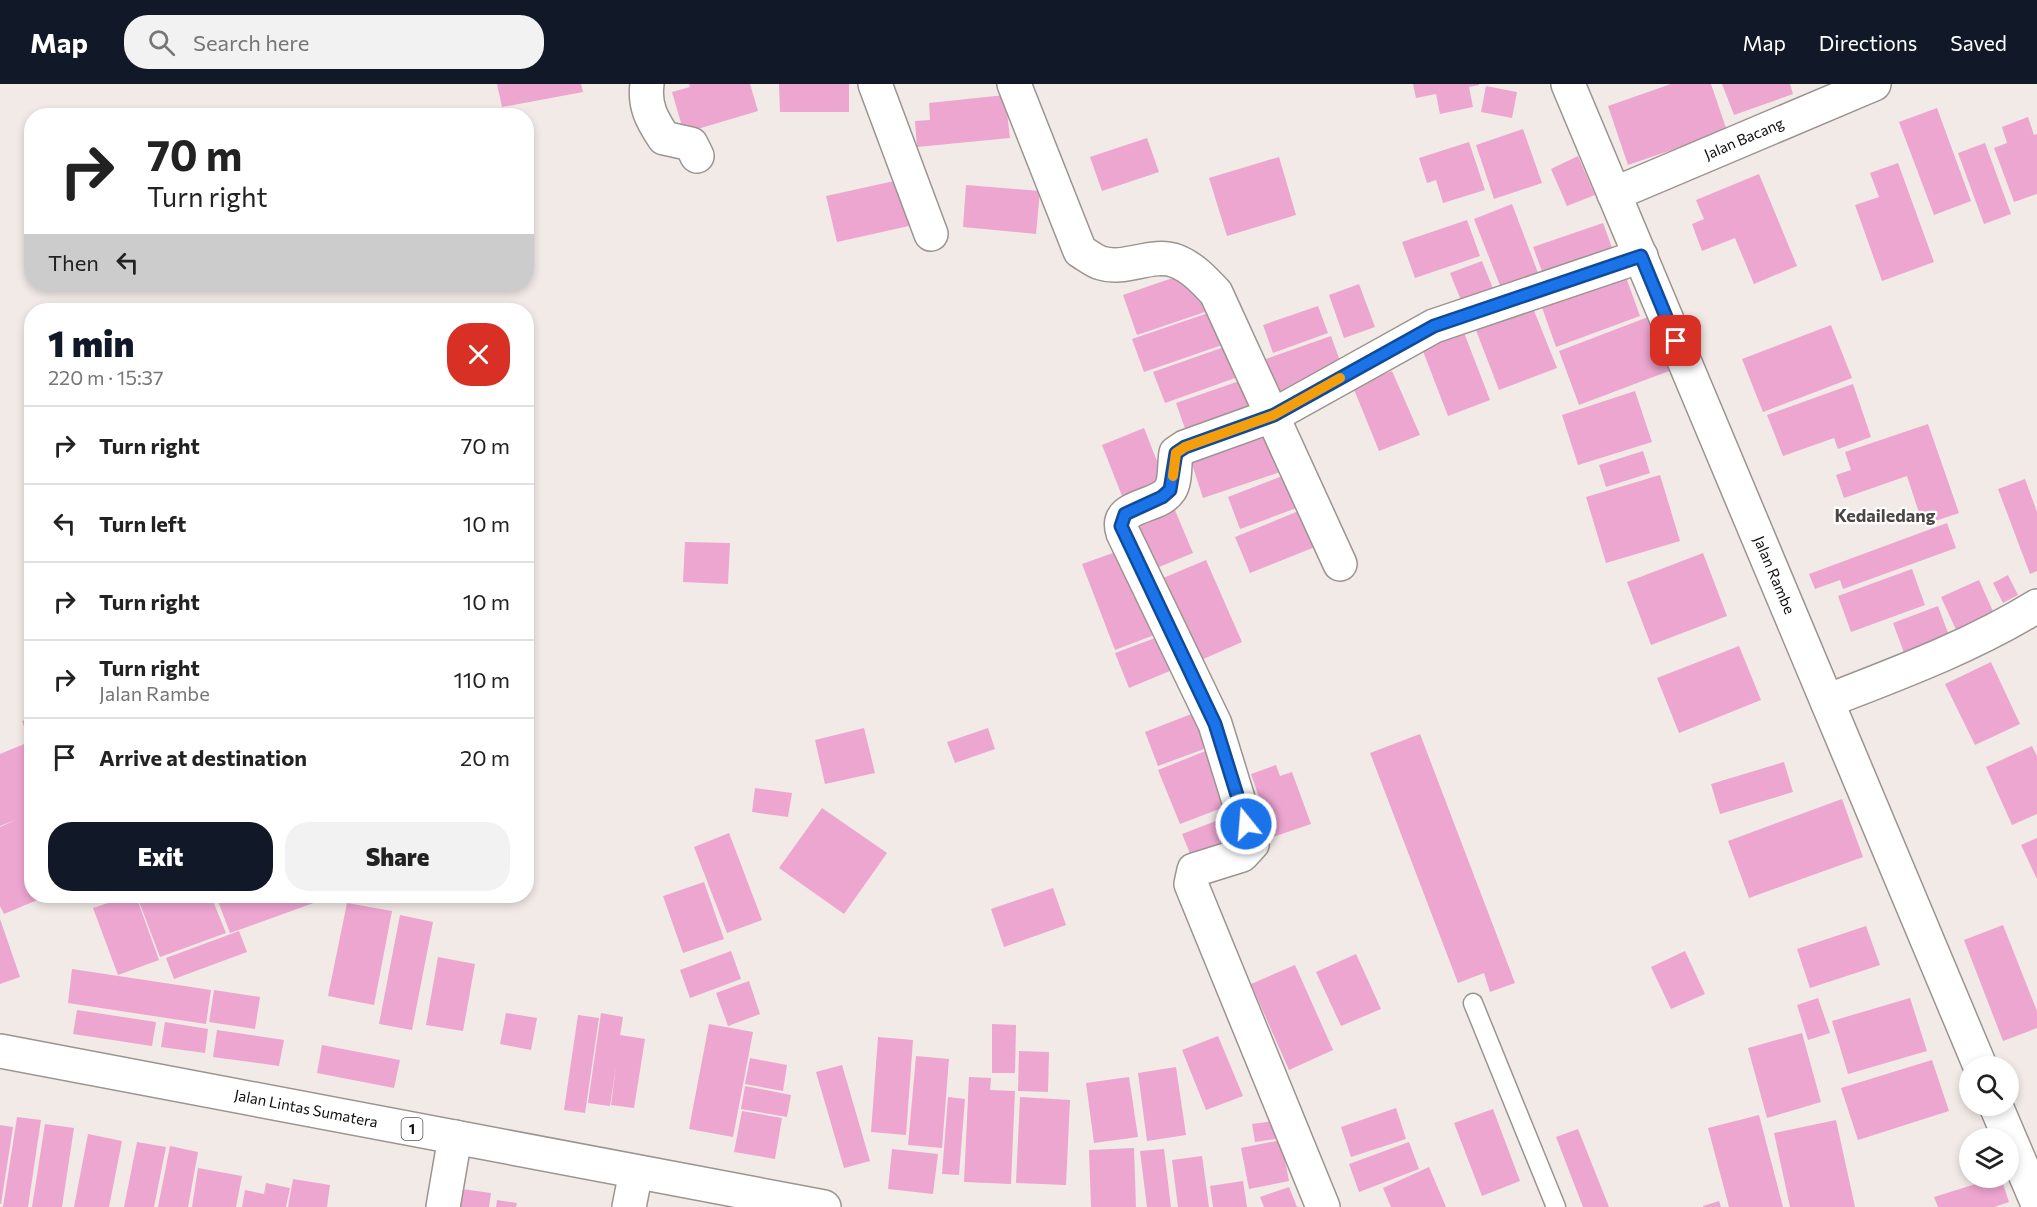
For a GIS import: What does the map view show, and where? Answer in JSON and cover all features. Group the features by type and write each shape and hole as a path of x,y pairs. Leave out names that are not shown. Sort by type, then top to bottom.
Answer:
{"main road":[{"path":"647,84 645,100 652,120 664,138 691,144 697,156"},
{"path":"875,84 931,234"},
{"path":"1014,84 1080,251 1099,263 1115,266 1156,259 1175,260 1202,278 1216,293 1274,415 1340,564"},
{"name":"Jalan Rambe","path":"1568,84 1976,1056"},
{"name":"Jalan Bacang","path":"1614,194 1874,84"},
{"path":"1323,1207 1191,884 1194,870 1242,855 1252,844 1215,724 1121,526 1125,514 1162,497 1170,490 1176,453 1185,447 1274,415 1434,326 1641,256"},
{"path":"1827,701 1938,659 2006,625 2037,606"},
{"name":"Jalan Lintas Sumatera","path":"0,1051 824,1207"},
{"path":"2000,1116 2037,1202"},
{"path":"443,1207 455,1137"},
{"path":"629,1207 636,1172"}],"lane":[{"path":"1473,1003 1556,1207"}],"building":[{"path":"497,84 581,84 583,92 502,107"},
{"path":"689,84 750,84 758,111 684,133 672,92 690,87"},
{"path":"779,84 849,84 849,112 780,112"},
{"path":"1413,84 1479,85 1469,87 1473,107 1440,114 1436,94 1416,98"},
{"path":"1671,84 1711,84 1727,131 1628,165 1608,106"},
{"path":"1722,84 1790,84 1793,94 1734,115"},
{"path":"1486,86 1517,92 1512,118 1481,112"},
{"path":"1005,95 1010,138 917,147 915,121 930,120 929,103"},
{"path":"1937,108 1971,201 1934,215 1899,122"},
{"path":"2028,117 2034,135 2037,134 2037,194 2014,202 1994,148 2007,143 2002,127"},
{"path":"1523,129 1542,183 1494,199 1476,145"},
{"path":"1147,138 1159,172 1102,191 1090,157"},
{"path":"1469,142 1485,190 1443,203 1436,180 1427,183 1419,158"},
{"path":"1985,143 2011,214 1984,224 1958,153"},
{"path":"1578,156 1595,195 1567,206 1551,169"},
{"path":"1279,157 1296,215 1227,236 1209,178"},
{"path":"1898,163 1934,262 1882,281 1855,205 1879,197 1870,173"},
{"path":"1759,174 1797,266 1754,284 1735,238 1702,251 1692,224 1704,219 1696,200"},
{"path":"908,178 918,224 837,242 826,196"},
{"path":"966,185 1040,191 1036,234 963,227"},
{"path":"1512,204 1540,278 1503,293 1474,219"},
{"path":"1467,220 1480,256 1415,278 1402,242"},
{"path":"1603,223 1617,261 1547,285 1533,247"},
{"path":"1482,261 1496,296 1464,308 1450,273"},
{"path":"1623,269 1640,316 1556,347 1539,299"},
{"path":"1190,272 1205,312 1137,335 1123,295"},
{"path":"1359,284 1375,327 1344,338 1329,295"},
{"path":"1531,303 1557,368 1499,390 1474,325"},
{"path":"1318,306 1328,333 1273,353 1263,325"},
{"path":"1217,310 1228,343 1144,372 1132,339"},
{"path":"1648,317 1669,371 1579,405 1559,351"},
{"path":"1831,325 1852,378 1763,412 1742,359"},
{"path":"1463,330 1490,400 1448,416 1421,346"},
{"path":"1331,336 1344,372 1279,395 1266,359"},
{"path":"1227,346 1238,377 1165,403 1153,372"},
{"path":"1392,371 1420,435 1379,451 1353,387"},
{"path":"1245,379 1258,416 1189,440 1176,403"},
{"path":"1853,384 1871,437 1838,449 1834,438 1783,456 1767,415"},
{"path":"1635,391 1652,442 1578,465 1562,415"},
{"path":"1928,424 1959,513 1923,525 1907,476 1844,498 1836,475 1851,470 1845,452"},
{"path":"1144,428 1166,484 1124,501 1102,445"},
{"path":"1265,429 1280,472 1203,498 1189,455"},
{"path":"1643,451 1650,473 1606,487 1599,465"},
{"path":"1290,473 1302,506 1240,529 1228,497"},
{"path":"1660,475 1680,541 1606,563 1586,497"},
{"path":"2025,479 2037,512 2037,571 2030,574 1998,489"},
{"path":"1172,503 1193,553 1152,570 1132,520"},
{"path":"1306,508 1320,545 1250,573 1235,537"},
{"path":"1947,523 1956,548 1843,589 1840,580 1815,589 1809,574"},
{"path":"685,542 730,543 728,584 683,582"},
{"path":"1124,549 1157,634 1115,650 1082,564"},
{"path":"1703,553 1727,616 1651,645 1627,582"},
{"path":"1206,560 1242,642 1192,664 1156,581"},
{"path":"1912,569 1925,605 1851,632 1838,596"},
{"path":"2008,575 2018,595 2003,603 1993,583"},
{"path":"1979,580 1996,618 1958,634 1941,597"},
{"path":"1938,606 1951,641 1906,658 1893,623"},
{"path":"1163,635 1177,668 1129,688 1115,653"},
{"path":"1739,646 1761,700 1679,733 1657,678"},
{"path":"1991,662 2020,724 1975,745 1945,684"},
{"path":"1199,711 1212,746 1158,766 1145,732"},
{"path":"864,728 875,773 825,784 815,740"},
{"path":"988,728 995,749 955,763 947,742"},
{"path":"1420,734 1515,983 1490,992 1484,973 1458,983 1370,753"},
{"path":"24,744 24,903 30,903 4,914 0,906 0,827 16,820 0,826 0,754"},
{"path":"2032,746 2037,756 2037,814 2012,825 1986,767"},
{"path":"1213,748 1235,803 1180,824 1158,770"},
{"path":"1784,762 1793,792 1720,814 1711,784"},
{"path":"1276,765 1280,776 1292,772 1311,824 1264,840 1251,803 1260,800 1251,774"},
{"path":"755,788 792,793 788,817 752,812"},
{"path":"1842,799 1863,857 1749,898 1728,841"},
{"path":"822,808 887,853 844,914 779,868"},
{"path":"1234,814 1246,842 1194,863 1182,834"},
{"path":"729,833 762,920 727,933 694,847"},
{"path":"2037,838 2037,879 2021,845"},
{"path":"704,882 724,939 683,953 663,896"},
{"path":"1053,888 1066,925 1004,947 991,909"},
{"path":"108,903 139,903 159,960 118,975 93,908"},
{"path":"140,903 214,903 226,933 160,957"},
{"path":"219,903 314,903 230,933"},
{"path":"347,903 392,911 374,1005 328,996"},
{"path":"400,915 433,922 412,1030 379,1024"},
{"path":"0,919 20,977 0,984"},
{"path":"2003,925 2037,1011 2037,1028 2003,1041 1964,940"},
{"path":"1866,926 1880,965 1810,988 1797,949"},
{"path":"239,931 247,952 174,979 166,958"},
{"path":"731,951 741,979 690,998 680,970"},
{"path":"1685,951 1705,994 1671,1009 1651,967"},
{"path":"1356,954 1381,1009 1341,1026 1316,972"},
{"path":"438,957 475,964 463,1031 426,1025"},
{"path":"1295,965 1333,1050 1289,1070 1251,984"},
{"path":"72,969 211,990 206,1024 68,1003"},
{"path":"749,981 760,1014 728,1026 716,993"},
{"path":"214,990 260,997 255,1029 209,1022"},
{"path":"1818,998 1830,1033 1808,1040 1797,1005"},
{"path":"1910,998 1927,1051 1848,1074 1832,1021"},
{"path":"77,1010 156,1022 152,1046 73,1034"},
{"path":"506,1013 537,1018 531,1050 500,1044"},
{"path":"601,1013 623,1017 620,1035 645,1039 634,1108 611,1105 616,1066 610,1106 588,1103"},
{"path":"578,1015 599,1018 585,1113 564,1110"},
{"path":"165,1022 208,1029 205,1053 161,1047"},
{"path":"709,1024 753,1032 733,1137 689,1129"},
{"path":"992,1024 1016,1025 1015,1073 992,1073"},
{"path":"217,1030 284,1040 279,1066 213,1057"},
{"path":"1802,1033 1821,1102 1767,1118 1748,1048"},
{"path":"1218,1036 1243,1096 1206,1110 1182,1050"},
{"path":"878,1037 913,1040 906,1135 871,1132"},
{"path":"322,1045 400,1060 394,1088 317,1073"},
{"path":"1019,1051 1049,1052 1048,1092 1018,1091"},
{"path":"916,1056 949,1059 942,1148 908,1145"},
{"path":"750,1058 787,1065 783,1091 745,1084"},
{"path":"1932,1060 1949,1111 1858,1140 1841,1088"},
{"path":"842,1065 870,1161 844,1168 816,1072"},
{"path":"1176,1067 1186,1135 1147,1141 1138,1073"},
{"path":"969,1077 991,1078 990,1090 1015,1091 1011,1184 964,1182"},
{"path":"1129,1077 1138,1137 1094,1143 1086,1083"},
{"path":"745,1086 791,1095 787,1117 741,1109"},
{"path":"948,1097 965,1099 959,1175 942,1174"},
{"path":"1020,1097 1070,1100 1066,1185 1016,1183"},
{"path":"1396,1108 1406,1139 1351,1157 1341,1127"},
{"path":"1493,1109 1520,1181 1482,1196 1454,1123"},
{"path":"742,1111 782,1118 775,1159 734,1152"},
{"path":"1759,1115 1783,1207 1729,1207 1708,1128"},
{"path":"17,1117 41,1120 28,1207 3,1207"},
{"path":"1836,1120 1855,1207 1790,1207 1774,1133"},
{"path":"1273,1121 1276,1139 1255,1142 1252,1124"},
{"path":"45,1124 74,1128 62,1207 32,1207"},
{"path":"0,1125 13,1127 1,1204 0,1204"},
{"path":"1578,1129 1609,1207 1583,1207 1556,1137"},
{"path":"88,1134 122,1141 109,1207 74,1207"},
{"path":"1281,1140 1289,1181 1249,1189 1241,1148"},
{"path":"137,1142 166,1147 154,1207 124,1207"},
{"path":"1409,1142 1419,1169 1359,1192 1349,1164"},
{"path":"170,1146 198,1152 188,1207 158,1207"},
{"path":"1134,1148 1136,1207 1091,1207 1089,1150"},
{"path":"892,1149 938,1154 933,1194 888,1189"},
{"path":"1164,1149 1171,1207 1147,1207 1140,1151"},
{"path":"1202,1156 1209,1207 1178,1207 1172,1160"},
{"path":"1429,1167 1446,1207 1391,1207 1383,1188"},
{"path":"198,1168 242,1176 236,1207 192,1207"},
{"path":"293,1179 330,1185 327,1207 288,1207"},
{"path":"1243,1181 1247,1207 1213,1207 1210,1186"},
{"path":"266,1183 290,1188 286,1207 242,1207 245,1190 264,1194"},
{"path":"1289,1187 1297,1207 1264,1207 1260,1197"},
{"path":"455,1188 491,1193 489,1207 452,1207"},
{"path":"1963,1188 2004,1188 2009,1202 1994,1207 1938,1207 1934,1197"},
{"path":"497,1200 517,1203 516,1207 496,1207"},
{"path":"1719,1201 1721,1207 1703,1207 1703,1206"}],"slow traffic":[{"path":"1173,476 1176,453 1185,447 1274,415 1340,378"}],"district":[{"name":"Kedailedang","path":"1885,516"}],"route":[{"path":"1246,824 1215,724 1121,526 1125,514 1162,497 1170,490 1176,453 1185,447 1274,415 1434,326 1641,256 1676,341"}]}
